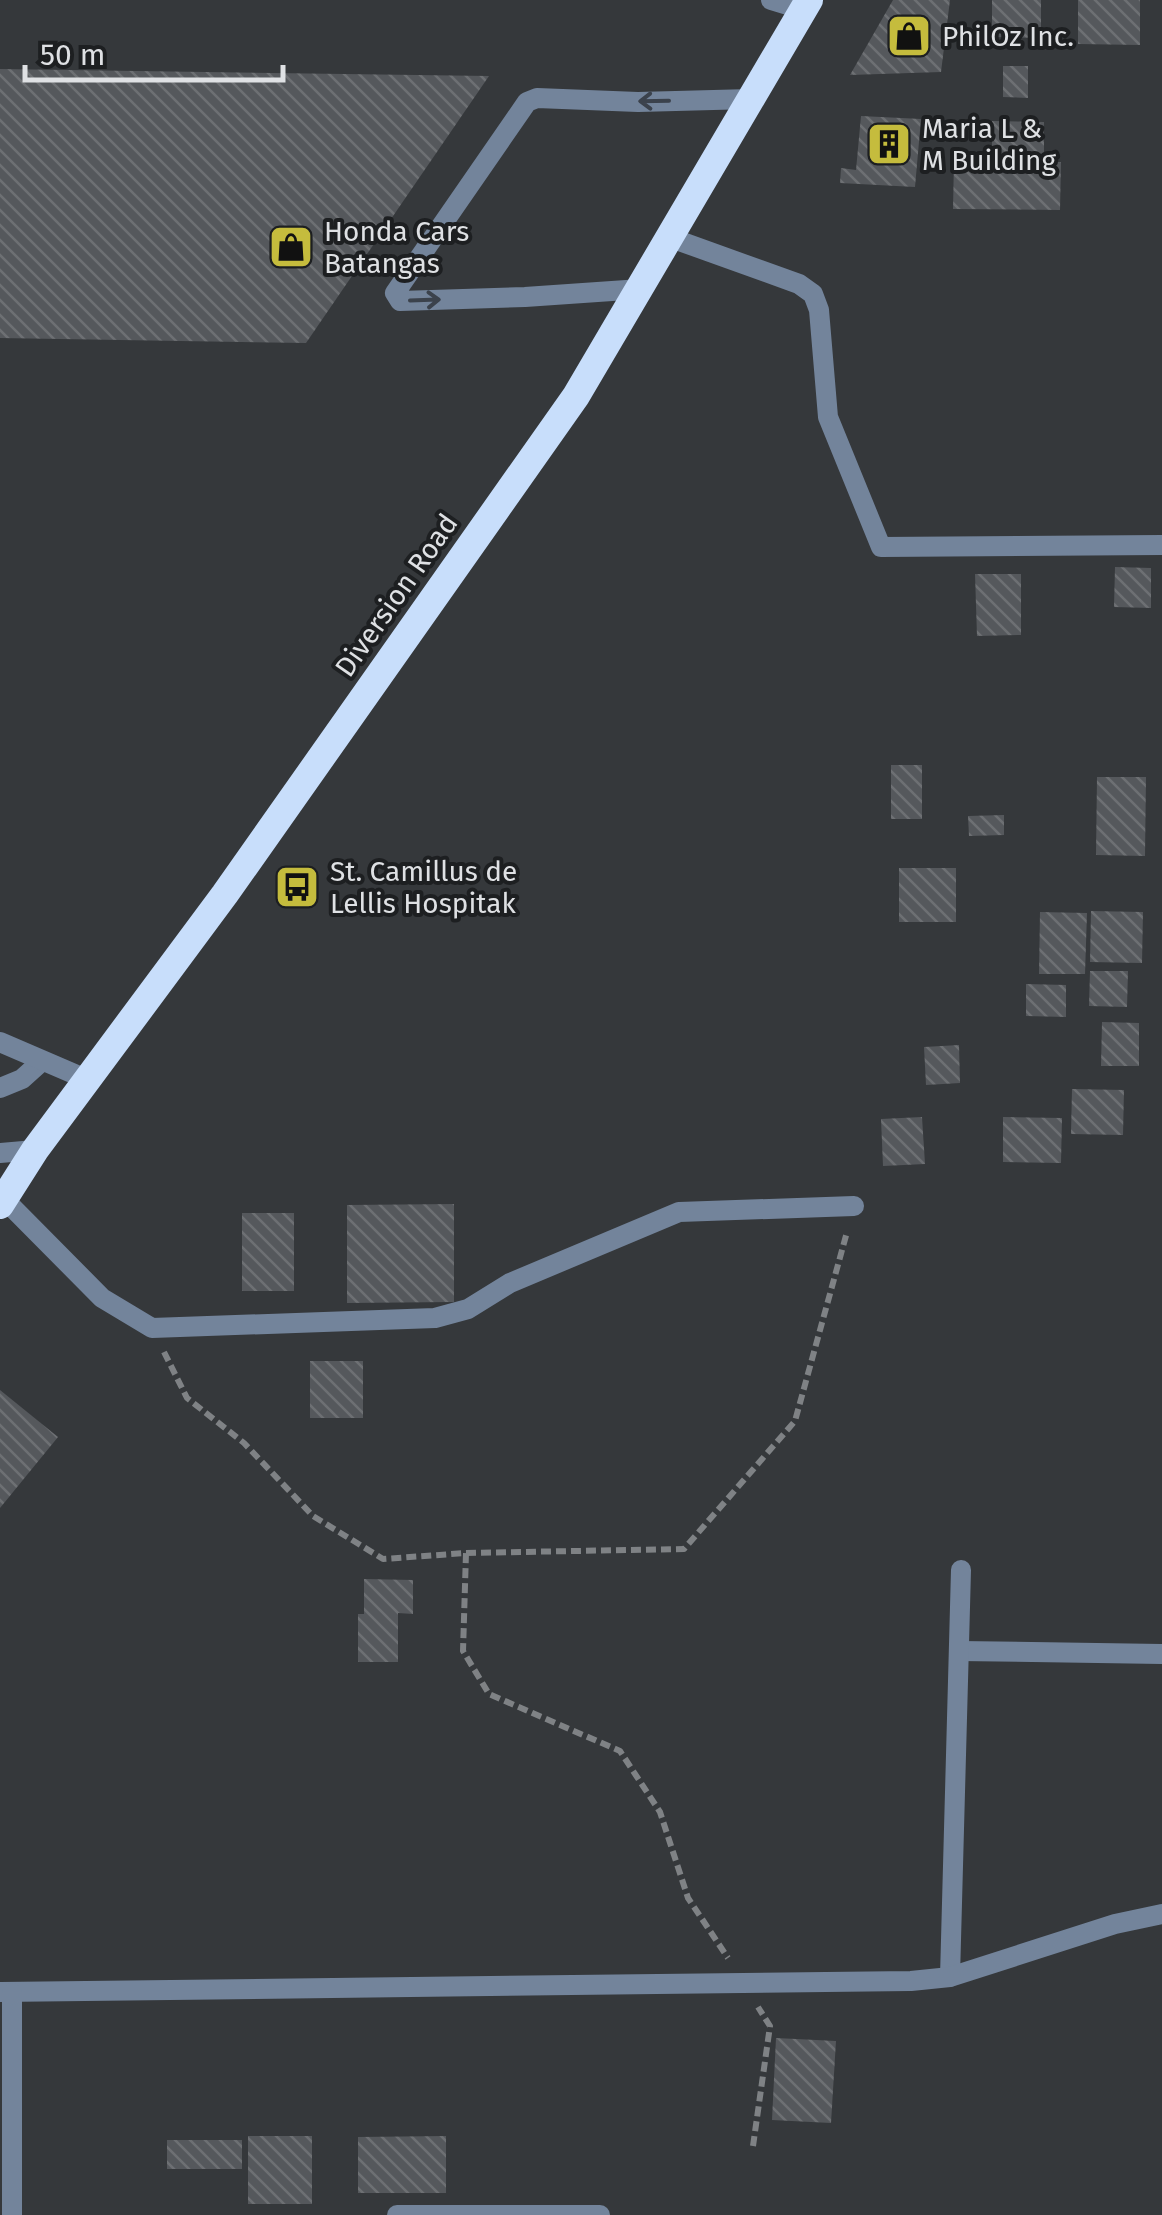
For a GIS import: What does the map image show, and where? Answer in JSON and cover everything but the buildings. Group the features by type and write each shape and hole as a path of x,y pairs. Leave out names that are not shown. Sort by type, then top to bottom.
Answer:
{"highway":[{"name":"Diversion Road","path":"1,1201 86,1079 225,894 576,396 806,5"}],"street":[{"path":"771,0 806,5"},
{"path":"640,288 400,301 395,293 527,102 537,98 638,102 751,99"},
{"path":"671,238 799,284 813,294 819,310 828,417 881,547 1162,545"},
{"path":"0,1042 86,1079"},
{"path":"0,1088 22,1079 42,1061"},
{"path":"0,1152 35,1150"},
{"path":"1,1201 102,1298 152,1328 435,1318 468,1309 510,1283 678,1212 854,1206"},
{"path":"950,1977 962,1570"},
{"path":"959,1651 1162,1654"},
{"path":"12,2215 6,1993 910,1981 950,1977 1115,1924 1162,1914"},
{"path":"396,2215 600,2215"}],"path":[{"path":"152,1328 187,1398 244,1442 313,1516 384,1559 466,1553 684,1549 796,1421 854,1206"},
{"path":"466,1553 463,1651 488,1694 620,1751 660,1812 688,1898 770,2026 754,2146"}],"place":[{"name":"PhilOz Inc.","path":"909,36"},
{"name":"Maria L & M Building","path":"889,144"},
{"name":"Honda Cars Batangas","path":"291,247"},
{"name":"St. Camillus de Lellis Hospitak","path":"297,887"}]}
